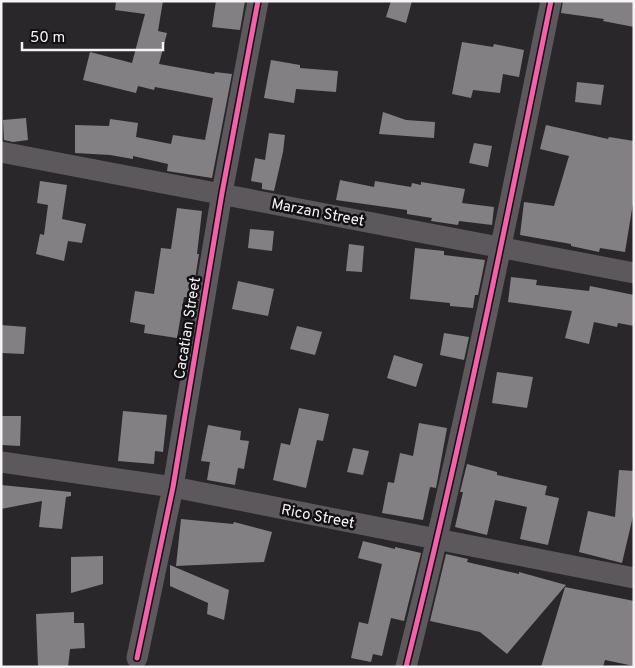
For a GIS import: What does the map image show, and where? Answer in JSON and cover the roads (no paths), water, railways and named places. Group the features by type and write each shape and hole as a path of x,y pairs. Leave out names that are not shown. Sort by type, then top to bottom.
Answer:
{"street":[{"name":"Cacatian Street","path":"137,658 174,488 222,193 258,1"},
{"path":"406,667 438,539 501,248 551,1"},
{"name":"Marzan Street","path":"1,152 634,273"},
{"name":"Rico Street","path":"1,462 174,488 634,578"}]}
